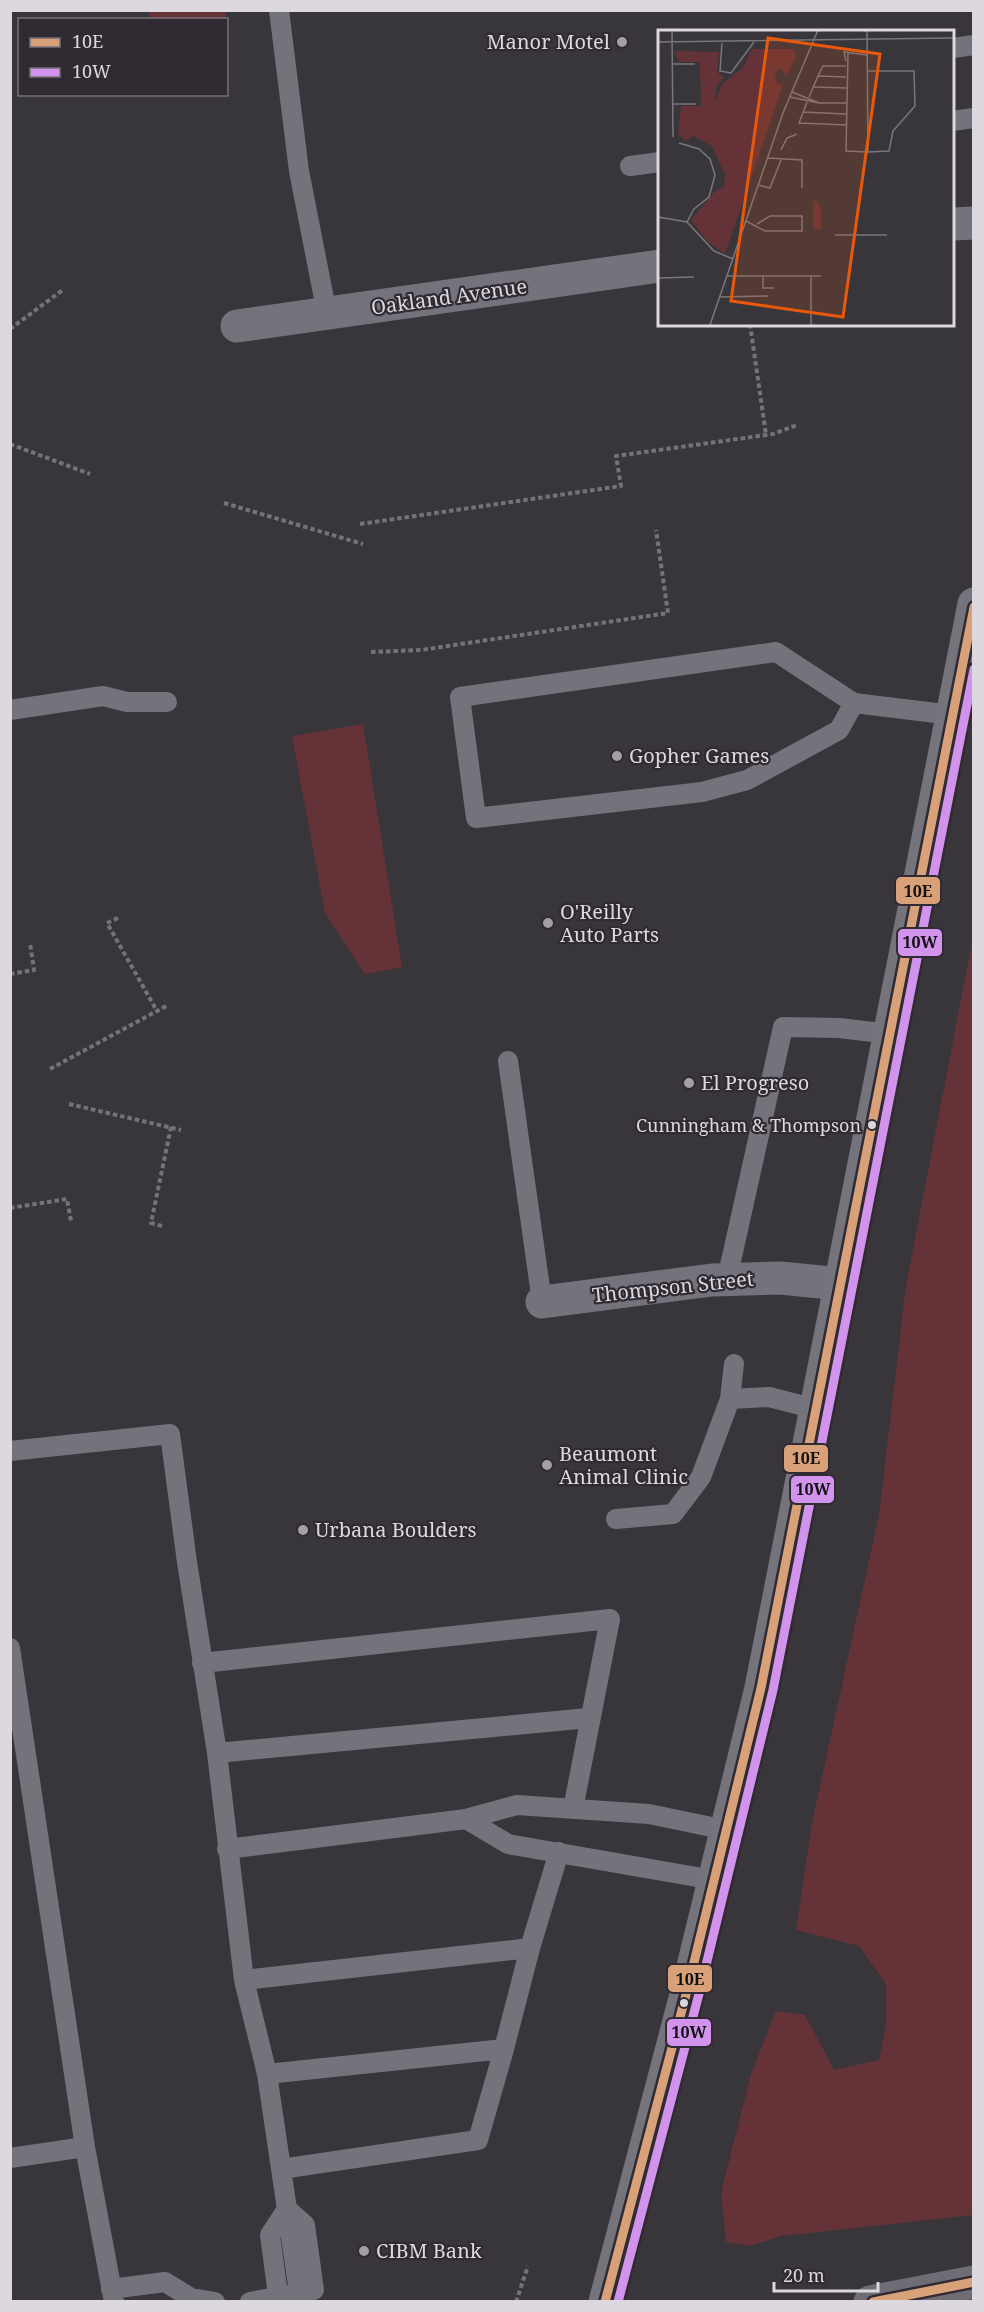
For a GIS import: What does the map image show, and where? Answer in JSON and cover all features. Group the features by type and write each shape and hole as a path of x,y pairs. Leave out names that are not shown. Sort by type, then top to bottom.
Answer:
{"main road":[{"path":"604,2301 714,1880 761,1688 974,604"}],"street":[{"path":"954,225 974,223"},
{"name":"Oakland Avenue","path":"237,326 658,266"},
{"name":"Thompson Street","path":"542,1302 727,1279 780,1278 841,1284"},
{"path":"870,2301 974,2282"}],"lane":[{"path":"279,10 299,171 327,314"},
{"path":"954,48 974,45"},
{"path":"954,121 974,118"},
{"path":"630,166 658,162"},
{"path":"854,703 839,730 747,780 702,792 476,819 460,697 776,652 854,703 952,715"},
{"path":"10,710 103,696 127,702 166,702"},
{"path":"727,1279 783,1027 890,1034"},
{"path":"508,1061 542,1302"},
{"path":"616,1519 673,1514 701,1477 730,1400 734,1364"},
{"path":"730,1400 769,1397 816,1409"},
{"path":"10,1451 170,1434 217,1753 244,1980 267,2074 299,2292 250,2301"},
{"path":"202,1663 610,1619 573,1809"},
{"path":"10,1648 85,2147 112,2295 165,2282 191,2298 215,2301"},
{"path":"217,1753 589,1718"},
{"path":"227,1849 466,1819 517,1805 649,1814 726,1830"},
{"path":"466,1819 508,1844 714,1880"},
{"path":"281,2169 478,2140 530,1947 559,1852"},
{"path":"244,1980 530,1947"},
{"path":"267,2074 504,2049"},
{"path":"10,2158 85,2147"},
{"path":"278,2295 270,2235 287,2209"}],"path":[{"path":"10,329 64,289"},
{"path":"750,326 766,435"},
{"path":"360,524 621,486 616,456 766,435 797,425"},
{"path":"10,444 90,474"},
{"path":"224,503 363,544"},
{"path":"370,652 421,650 668,613 656,530"},
{"path":"118,918 106,923 157,1011"},
{"path":"10,974 34,970 30,943"},
{"path":"50,1069 168,1005"},
{"path":"69,1104 182,1130"},
{"path":"162,1226 151,1223 171,1127"},
{"path":"10,1208 67,1199 71,1221"},
{"path":"516,2301 528,2266"}],"shaded area":[{"path":"149,11 226,11 226,18 149,18"},
{"path":"363,724 402,967 365,974 325,913 292,736"},
{"path":"973,937 973,2215 781,2236 750,2246 726,2242 721,2193 751,2074 776,2011 805,2015 834,2070 879,2060 886,2025 886,1984 859,1946 796,1930 812,1823 879,1515 906,1286"}],"transit line":[{"name":"10E","path":"605,2302 688,1987 761,1688 974,607"},
{"name":"10W","path":"618,2302 700,1990 773,1690 974,669"},
{"name":"10E","path":"873,2302 974,2282"}],"place":[{"name":"Manor Motel","path":"622,42"},
{"name":"Gopher Games","path":"617,756"},
{"name":"O'Reilly Auto Parts","path":"548,923"},
{"name":"El Progreso","path":"689,1083"},
{"name":"Cunningham & Thompson","path":"872,1125"},
{"name":"Beaumont Animal Clinic","path":"547,1465"},
{"name":"Urbana Boulders","path":"303,1530"},
{"name":"CIBM Bank","path":"364,2251"}]}
